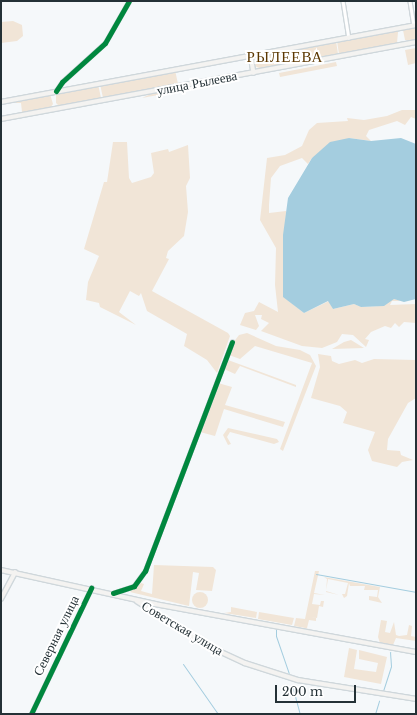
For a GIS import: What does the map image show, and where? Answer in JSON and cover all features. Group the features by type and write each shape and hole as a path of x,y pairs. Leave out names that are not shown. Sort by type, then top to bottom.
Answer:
{"main road":[{"name":"улица Рылеева","path":"1,102 415,26"},
{"name":"улица Рылеева","path":"1,119 416,42"},
{"path":"250,56 254,73"},
{"path":"1,570 91,588 136,600 416,652"},
{"path":"1,599 15,573"},
{"name":"Советская улица","path":"136,600 204,644 245,663 298,680 414,698"}],"street":[{"path":"56,91 62,82 105,43 129,1"},
{"path":"343,1 349,38"},
{"path":"410,1 415,26"},
{"path":"113,593 134,586 145,571 232,342"},
{"name":"Северная улица","path":"31,714 91,588"}],"shaded area":[{"path":"13,21 22,25 23,36 17,41 1,43 1,22"},
{"path":"416,27 416,40 405,40 403,30"},
{"path":"394,30 398,32 397,43 339,54 337,41"},
{"path":"336,41 338,54 261,69 255,66 257,56"},
{"path":"416,48 416,63 408,65 405,50"},
{"path":"336,62 337,66 280,77 279,73"},
{"path":"175,70 178,84 103,98 100,84"},
{"path":"206,83 211,85 142,98 153,93"},
{"path":"98,84 101,98 59,106 56,103 56,93"},
{"path":"50,94 53,104 50,108 22,112 21,103 15,103 21,99"},
{"path":"402,110 416,110 416,119 411,117 405,125 397,121 369,130 366,136 371,141 349,138 312,158 308,164 302,158 280,166 271,178 269,213 286,211 284,297 304,313 329,301 333,309 354,304 362,307 381,306 385,305 387,299 392,298 401,301 392,301 390,305 416,304 416,323 404,322 399,327 395,323 391,328 385,326 371,332 365,339 369,340 366,347 353,335 342,334 337,342 322,348 302,346 261,331 269,323 261,319 262,315 255,315 259,326 256,330 240,325 245,313 254,311 259,302 278,312 275,285 276,248 260,220 267,158 285,155 302,146 309,130 317,123 348,121 347,118 364,120 387,116"},
{"path":"113,142 127,142 129,178 132,183 151,177 154,173 151,153 168,149 169,152 188,145 190,178 186,186 188,212 184,236 168,251 166,258 169,259 152,291 228,333 230,336 217,373 207,360 184,346 187,334 147,311 141,293 139,296 130,291 119,312 136,325 100,307 99,303 86,300 88,282 99,256 84,249 104,182 107,182"},
{"path":"247,333 276,346 300,350 310,355 316,366 283,451 280,449 312,363 255,346 240,359 229,355 233,343 239,335"},
{"path":"351,340 364,348 332,349 344,342"},
{"path":"318,354 331,356 332,361 339,364 355,360 362,363 374,359 416,360 416,398 408,403 388,439 387,450 400,451 401,455 413,460 402,462 397,467 372,461 368,450 375,432 343,423 347,412 340,406 311,398 320,367"},
{"path":"228,360 296,385 296,387 240,366 235,374 224,369"},
{"path":"218,383 232,387 225,405 285,422 283,427 224,409 215,436 200,432"},
{"path":"228,428 277,439 279,442 274,444 230,432 227,437 231,444 228,445 223,435"},
{"path":"154,565 213,567 216,570 212,591 196,590 199,573 193,572 189,606 130,592 141,583 144,584 141,591 152,594"},
{"path":"315,571 319,571 314,593 325,595 314,594 312,604 320,605 321,601 324,601 323,607 319,606 317,618 310,617 316,618 316,621 309,620 307,628 311,629 294,626 296,618 305,619"},
{"path":"324,577 380,587 378,597 382,603 369,600 369,596 377,597 378,590 364,590 365,586 350,586 349,583 347,596 344,598 342,594 345,594 348,583 328,579 326,590 327,579"},
{"path":"197,592 203,592 208,597 206,606 203,608 197,608 192,603 192,597"},
{"path":"231,607 257,612 256,618 224,613 231,612"},
{"path":"259,612 294,618 292,625 258,619"},
{"path":"381,620 387,621 385,632 390,633 394,622 396,635 399,636 407,635 409,625 412,626 411,636 416,637 416,641 396,638 393,645 380,643 378,637"},
{"path":"349,648 357,650 354,669 376,672 378,663 359,659 359,650 387,657 381,684 344,677"}],"water":[{"path":"349,138 371,141 401,138 416,144 416,299 404,302 394,299 384,306 361,307 354,304 333,309 328,301 304,313 283,297 283,235 288,198 312,158 330,142"}],"waterway":[{"path":"316,574 416,592"},
{"path":"276,629 276,636 289,673"},
{"path":"383,691 391,666 390,652"},
{"path":"183,664 218,714"},
{"path":"292,685 300,714"},
{"path":"375,714 379,701"}],"cycle path":[{"path":"56,91 62,82 105,43 129,1"},
{"path":"113,593 134,586 145,571 232,342"},
{"path":"31,714 91,588"}],"district":[{"name":"РЫЛЕЕВА","path":"285,57"}]}
